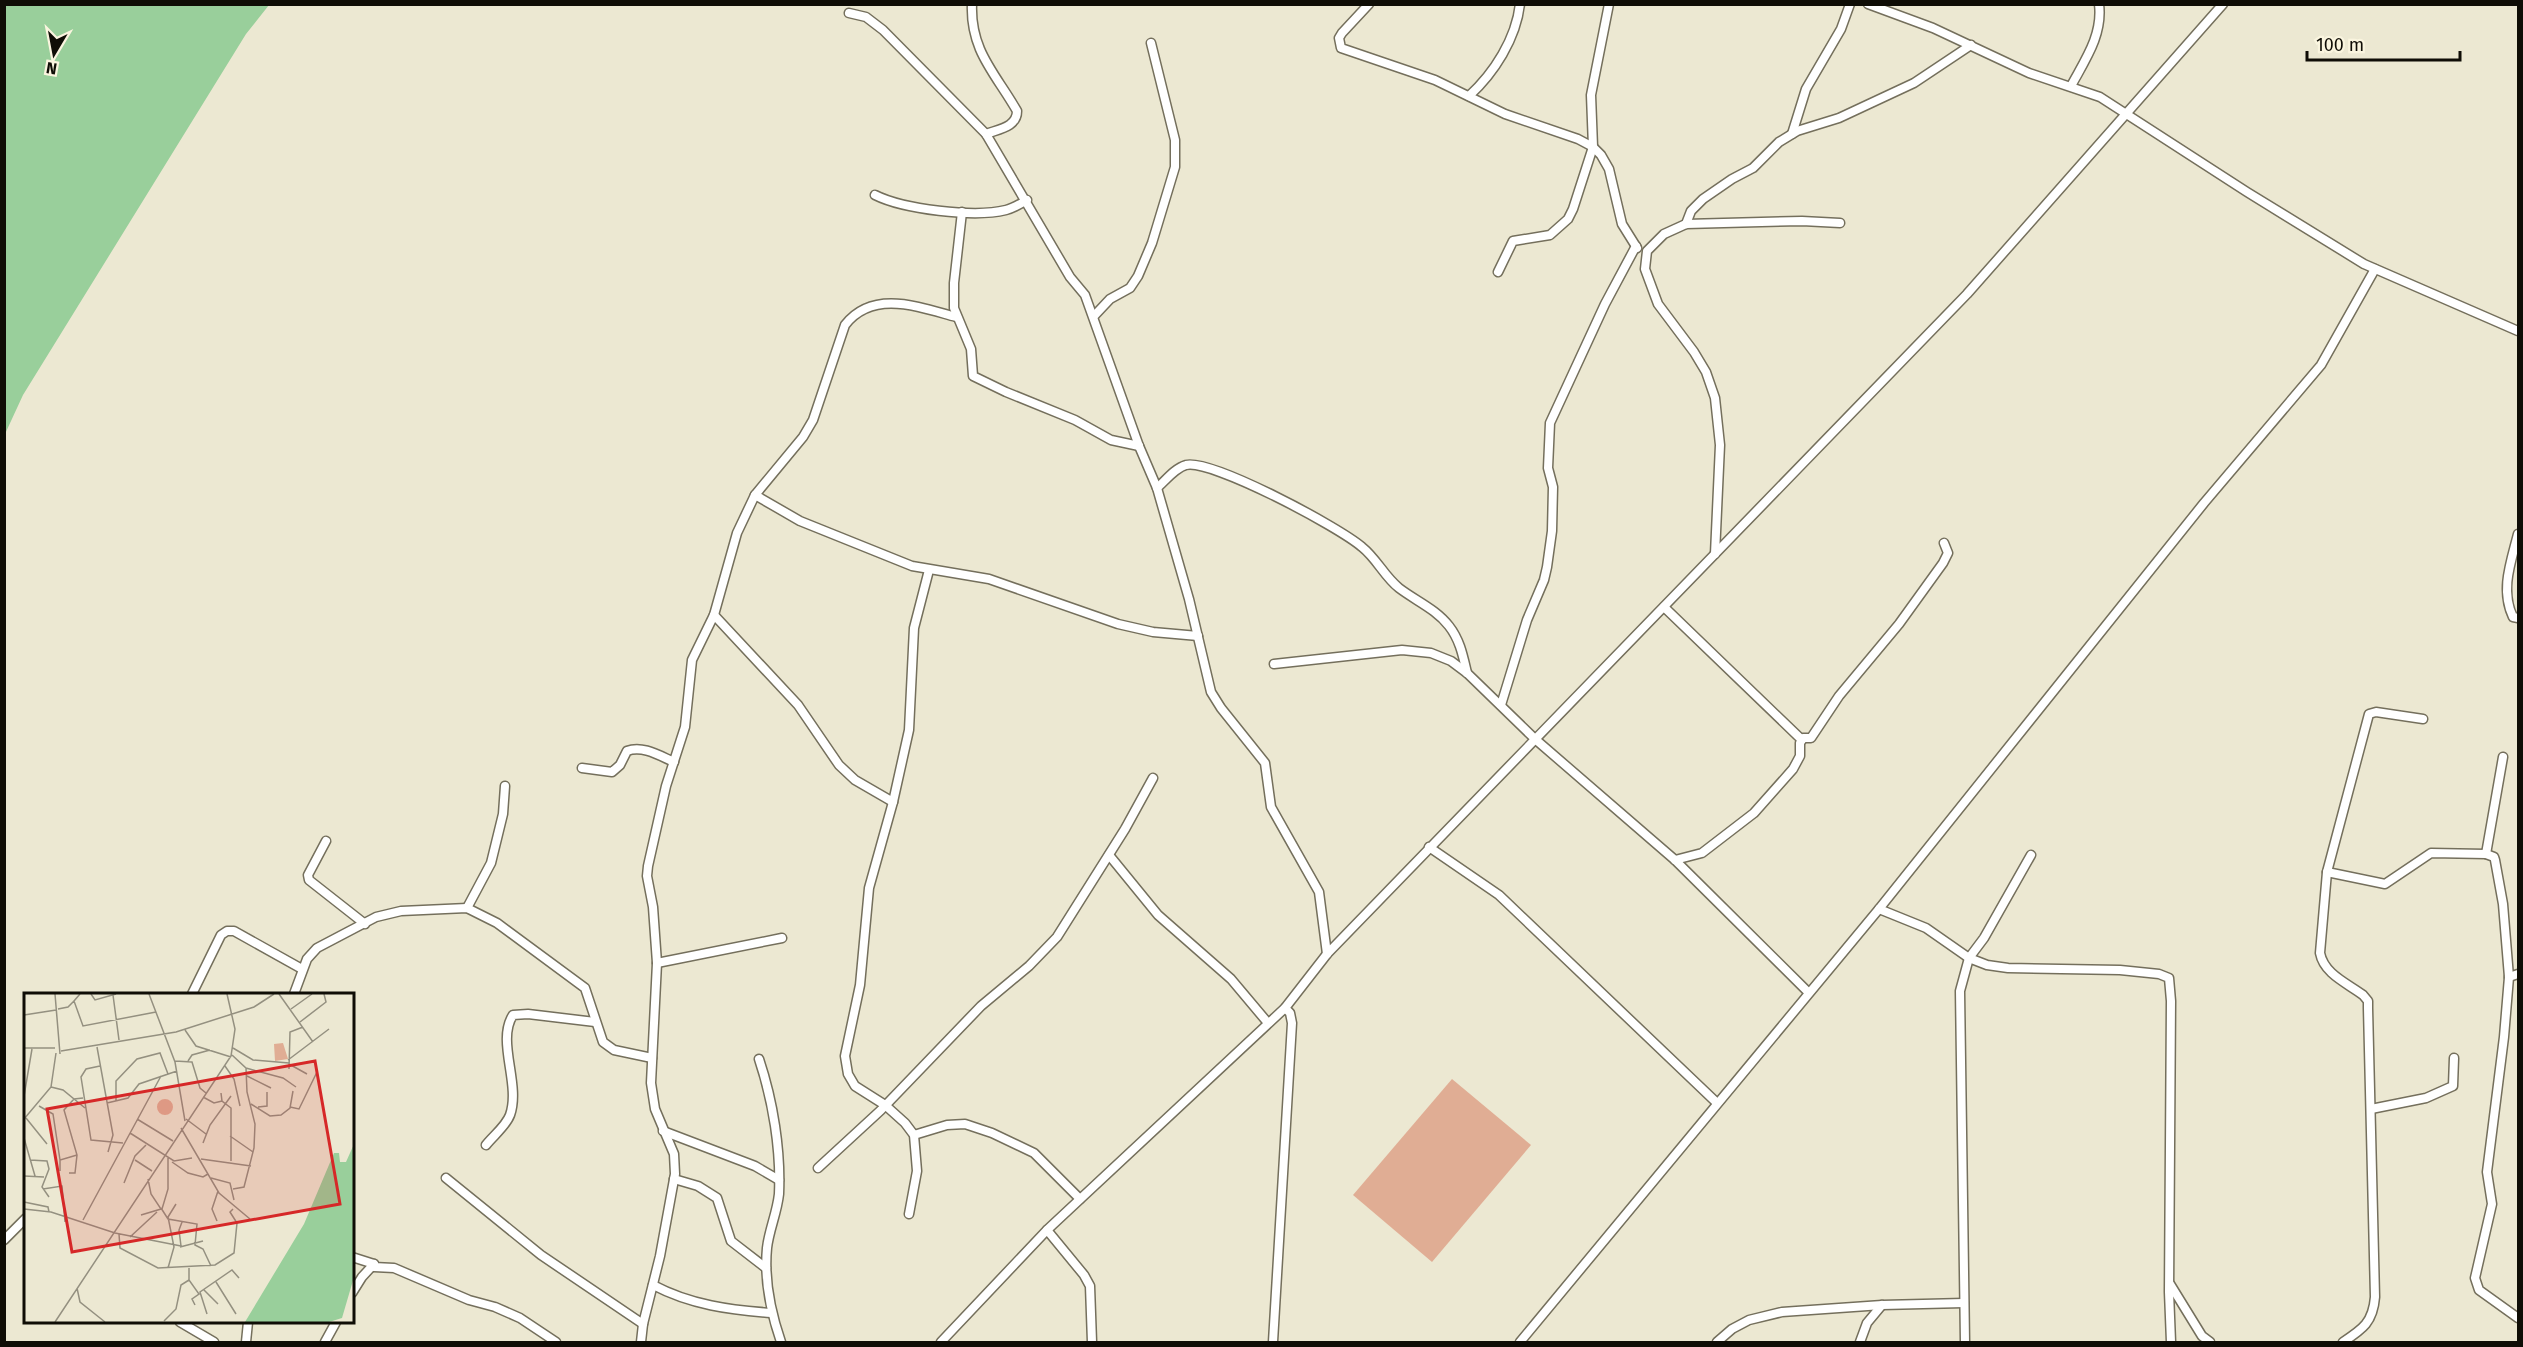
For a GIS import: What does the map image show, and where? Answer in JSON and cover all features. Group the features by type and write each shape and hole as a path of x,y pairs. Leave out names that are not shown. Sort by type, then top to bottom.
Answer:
{"street":[{"path":"972,4 981,54 1017,111 1013,124 986,134"},
{"path":"1369,4 1342,33 1339,38 1341,48 1435,80 1505,114 1578,139 1593,147 1601,155 1609,169 1622,224 1644,258 1645,268 1658,304 1694,352 1706,372 1715,398 1720,445 1715,554"},
{"path":"1469,96 1481,85 1507,45 1517,25 1520,4"},
{"path":"1498,272 1514,242 1550,235 1568,219 1589,166 1593,147 1591,95 1609,4"},
{"path":"1792,134 1806,89 1841,29 1850,4"},
{"path":"1868,4 1971,45 2029,73 2100,97 2247,192 2375,269 2518,331"},
{"path":"2071,86 2096,37 2100,18 2099,4"},
{"path":"941,1342 1047,1230 1285,1008 1327,954 1967,294 2223,4"},
{"path":"849,13 866,17 883,30 986,134 1027,200 1070,277 1085,295 1139,446 1157,488 1211,692 1227,716 1263,758 1267,769 1271,807 1319,892 1327,954"},
{"path":"1094,316 1110,299 1130,288 1138,276 1152,243 1175,167 1175,140 1150,44"},
{"path":"1686,224 1691,211 1703,199 1753,168 1773,147 1792,134 1839,118 1914,84 1971,45"},
{"path":"875,195 900,205 962,212 1007,210 1027,200"},
{"path":"962,212 954,283 956,317 971,349 971,370 975,378 1075,420 1111,440 1139,446"},
{"path":"1644,258 1656,240 1686,224 1802,221 1840,223"},
{"path":"1501,705 1527,620 1547,567 1552,531 1553,487 1548,468 1548,441 1552,415 1576,369 1598,318 1636,246"},
{"path":"1520,1342 1879,909 2204,503 2321,365 2375,269"},
{"path":"641,1342 643,1323 653,1286 674,1179 674,1154 655,1109 651,1083 657,963 648,871 666,786 685,726 692,660 714,615 737,533 755,495 803,437 813,420 845,326 851,318 868,307 887,302 956,317"},
{"path":"1157,488 1175,471 1187,465 1209,468 1282,501 1338,530 1363,548 1398,587 1443,619 1459,640 1467,673"},
{"path":"755,495 818,528 912,566 989,579 1118,624 1153,632 1198,636"},
{"path":"2518,534 2511,558 2505,596 2513,617 2518,618"},
{"path":"1802,740 1811,738 1839,696 1899,624 1934,576 1948,553 1944,543"},
{"path":"909,1214 917,1171 914,1135 905,1123 885,1105 855,1086 848,1074 845,1056 860,985 869,888 893,802 909,730 914,628 929,570"},
{"path":"1664,606 1802,740"},
{"path":"714,615 798,705 839,765 855,780 893,802"},
{"path":"1274,664 1402,650 1441,656 1467,673 1535,739 1674,860 1808,992"},
{"path":"2343,1342 2362,1330 2374,1311 2368,1000 2326,969 2320,953 2327,872 2369,714 2376,712 2423,719"},
{"path":"1674,860 1702,853 1754,813 1793,769 1800,756 1802,740"},
{"path":"582,768 612,772 620,765 627,750 633,749 659,755 674,762"},
{"path":"2486,854 2503,757"},
{"path":"818,1168 885,1105 981,1006 1046,949 1109,855 1153,778"},
{"path":"467,908 491,863 503,814 505,786"},
{"path":"326,841 308,875 309,880 365,924"},
{"path":"1430,847 1499,895 1717,1103"},
{"path":"2327,872 2385,884 2431,853 2486,854 2494,857 2503,904 2509,977 2504,1038 2487,1172 2492,1204 2475,1278 2479,1290 2518,1318"},
{"path":"1109,855 1158,915 1231,979 1268,1023"},
{"path":"1965,1342 1958,1003 1969,958 1984,938 2031,855"},
{"path":"294,993 307,959 317,948 376,917 400,911 467,908 497,922 585,988 603,1042 614,1050 651,1058"},
{"path":"1879,909 1926,928 1969,958 1987,965 2008,968 2120,970 2159,974 2169,978 2171,1001 2169,1282 2171,1342"},
{"path":"192,993 221,935 227,931 234,931 302,969"},
{"path":"657,963 782,938"},
{"path":"2509,977 2518,974"},
{"path":"1273,1342 1292,1023 1290,1013 1285,1008"},
{"path":"486,1145 509,1117 514,1085 508,1065 508,1026 513,1015 538,1014 595,1022"},
{"path":"2370,1109 2426,1098 2453,1086 2454,1058"},
{"path":"759,1059 768,1088 779,1180 778,1202 767,1247 766,1268 772,1313 781,1342"},
{"path":"914,1135 947,1125 965,1124 992,1133 1034,1153 1080,1199"},
{"path":"663,1131 755,1166 779,1180"},
{"path":"446,1178 541,1255 643,1323"},
{"path":"674,1179 698,1186 717,1198 730,1240 766,1268"},
{"path":"4,1240 24,1220"},
{"path":"1047,1230 1084,1275 1090,1286 1092,1342"},
{"path":"354,1258 374,1264 374,1267 394,1268 469,1300 509,1312 556,1342"},
{"path":"354,1290 374,1264"},
{"path":"2169,1282 2202,1336 2210,1342"},
{"path":"653,1286 673,1296 720,1309 772,1313"},
{"path":"1717,1342 1732,1329 1766,1315 1882,1305 1964,1303"},
{"path":"1860,1342 1867,1323 1882,1305"},
{"path":"182,1323 214,1342"},
{"path":"246,1342 248,1323"},
{"path":"325,1342 335,1323"}],"shaded area":[{"path":"5,4 269,5 246,34 23,395 5,434"},
{"path":"1452,1079 1531,1145 1432,1262 1353,1195"}]}
